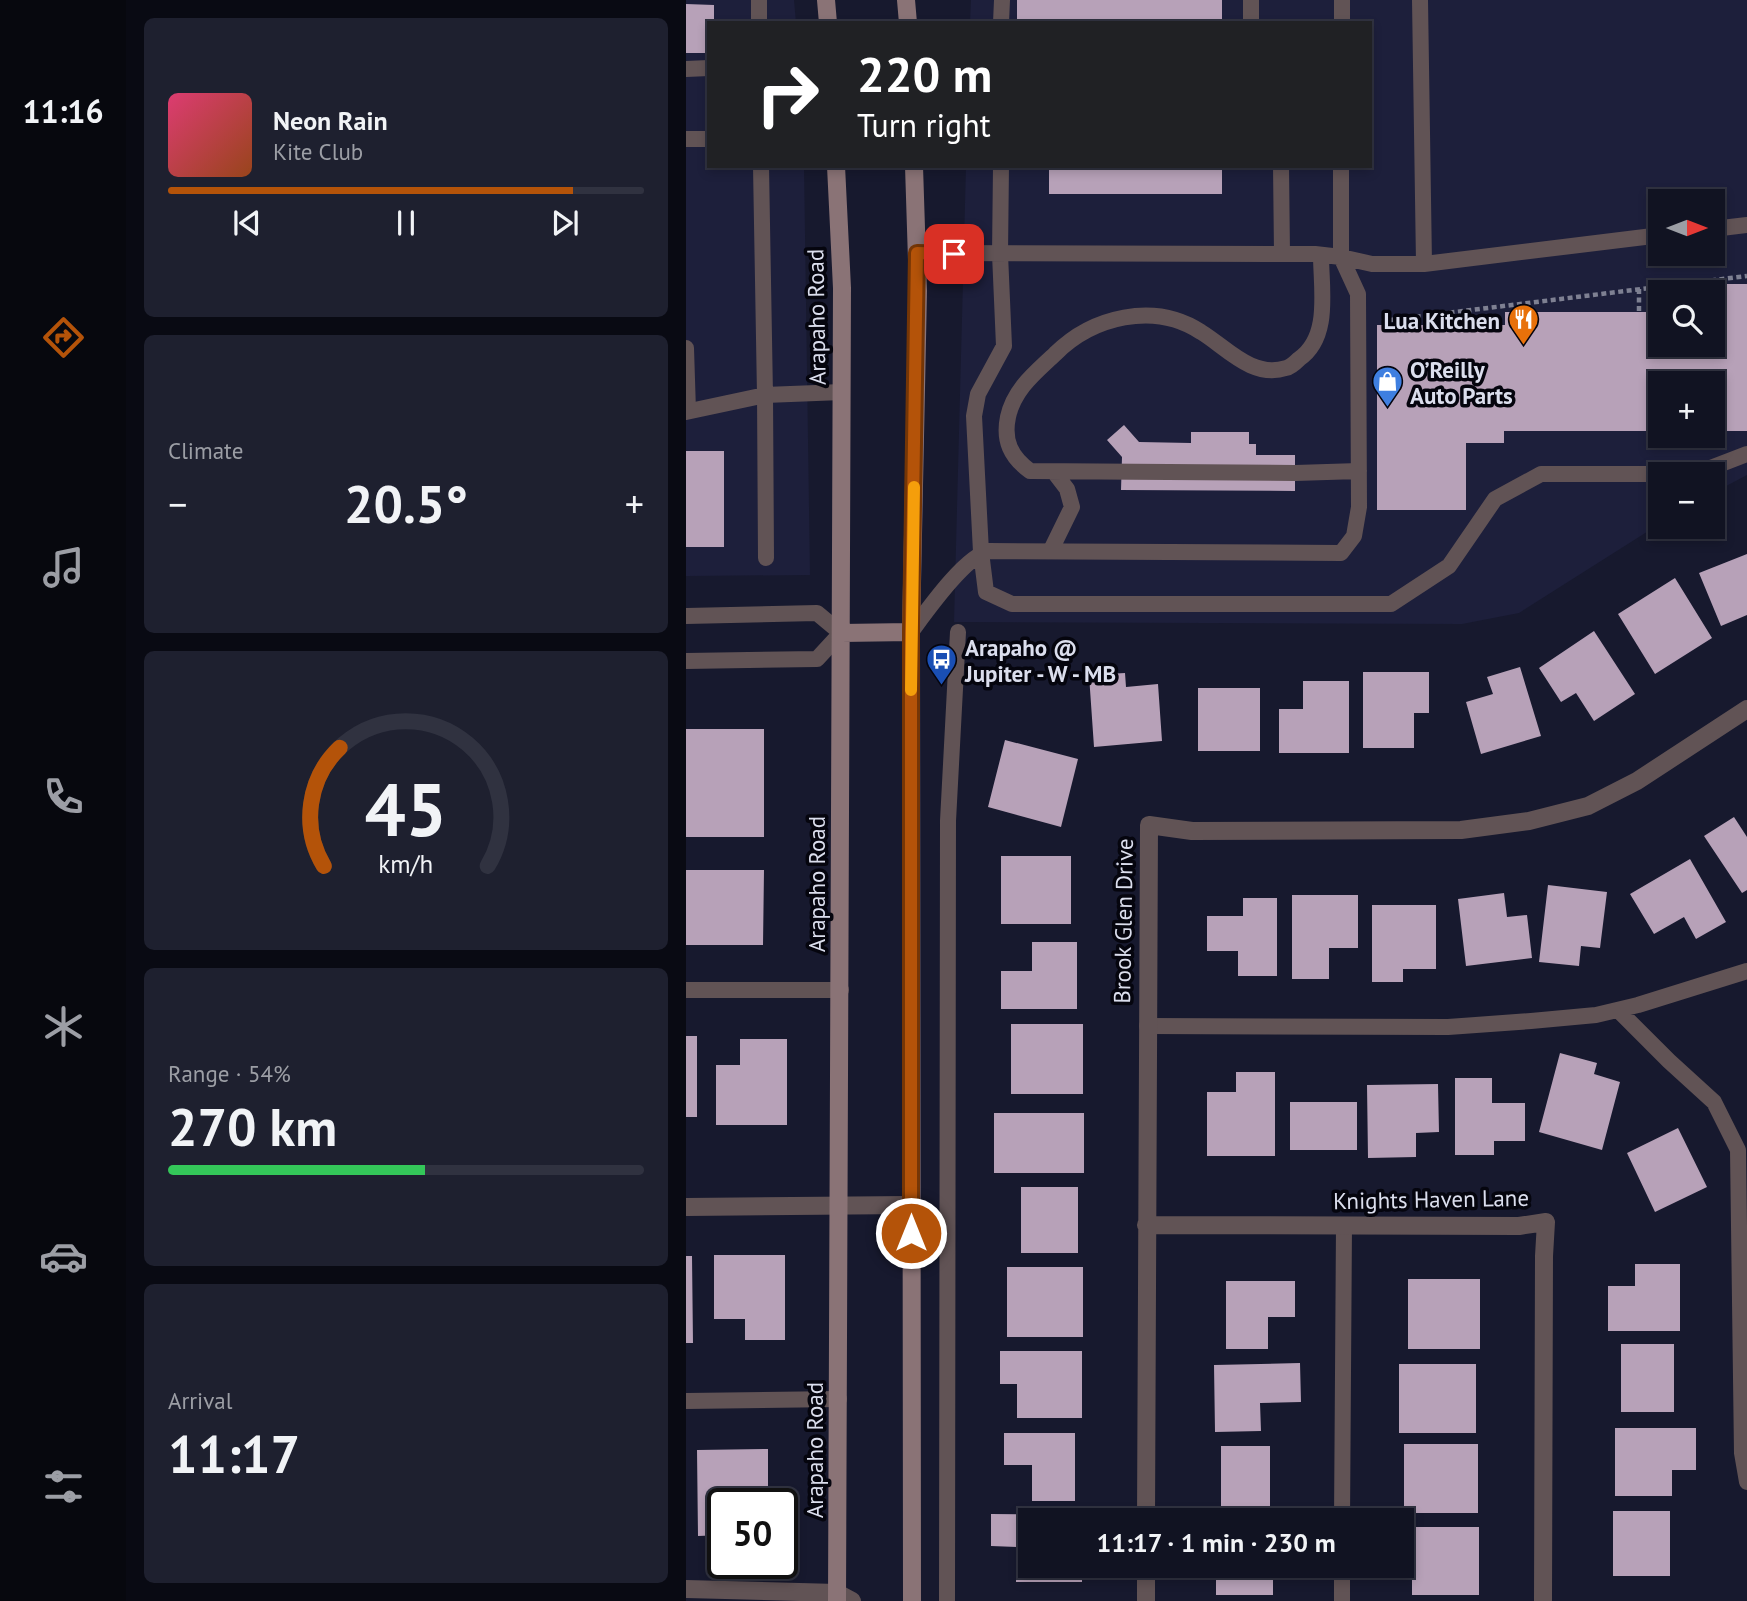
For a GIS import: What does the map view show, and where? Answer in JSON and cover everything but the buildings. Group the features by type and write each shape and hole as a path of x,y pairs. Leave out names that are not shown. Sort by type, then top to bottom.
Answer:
{"main road":[{"path":"827,0 828,21"},
{"path":"906,0 908,21"},
{"name":"Arapaho Road","path":"835,168 842,288 839,1399 842,1598"},
{"path":"912,1601 911,632 917,253 914,168"},
{"path":"841,633 911,632"}],"street":[{"name":"Brook Glen Drive","path":"1146,1508 1149,824 1192,831 1447,830 1529,821 1588,806 1624,788 1747,709"},
{"path":"686,1207 911,1205"},
{"name":"Knights Haven Lane","path":"1146,1225 1520,1226 1546,1222 1544,1601"},
{"path":"1146,1578 1146,1601"},
{"path":"686,1589 842,1598"}],"lane":[{"path":"759,0 759,21"},
{"path":"1002,0 1002,21"},
{"path":"1251,0 1251,21"},
{"path":"1342,0 1342,21"},
{"path":"1420,0 1424,264"},
{"path":"686,69 707,68"},
{"path":"686,139 707,139"},
{"path":"761,168 766,558"},
{"path":"1001,168 1000,254 1004,346 978,394 974,416 981,552 986,592 1012,604 1391,604 1449,566 1495,499 1541,474 1648,474"},
{"path":"1281,168 1282,254"},
{"path":"911,632 948,583 981,552 1051,550 1340,553 1354,536 1359,507 1358,294 1341,257 1340,168"},
{"path":"1726,227 1747,225"},
{"path":"917,253 1282,254 1341,257 1372,264 1424,264 1648,237"},
{"path":"1321,255 1322,316 1319,335 1307,354 1287,368 1270,369 1250,365 1228,353 1201,331 1174,320 1147,315 1119,317 1092,327 1068,341 1023,385 1012,402 1007,425 1008,448 1016,461 1030,471 1295,474 1359,471"},
{"path":"686,348 687,412 765,395 842,392"},
{"path":"1725,462 1747,454"},
{"path":"1051,550 1072,507 1067,489 1054,472"},
{"path":"686,616 817,613 841,633 817,659 686,661"},
{"path":"947,1601 948,821 958,632"},
{"path":"1147,1026 1448,1027 1596,1015 1747,971"},
{"path":"686,990 841,990"},
{"path":"1618,1010 1714,1101 1738,1150 1742,1453 1747,1482"},
{"path":"1342,1508 1344,1225"},
{"path":"686,1401 839,1399"},
{"path":"1342,1578 1342,1601"}],"path":[{"path":"1381,321 1747,275"},
{"path":"1639,289 1639,312"}],"shaded area":[{"path":"686,0 794,0 796,21 707,21 707,168 804,168 810,575 686,576"},
{"path":"971,0 1747,0 1747,475 1725,487 1725,462 1648,462 1648,531 1519,613 1462,624 954,622 966,168 1372,168 1372,21 970,21"}],"slow traffic":[{"path":"911,690 914,487"}],"place":[{"name":"Lua Kitchen","path":"1523,347"},
{"name":"O’Reilly Auto Parts","path":"1387,409"},
{"name":"Arapaho @ Jupiter - W - MB","path":"942,687"}],"route":[{"path":"911,1233 911,632 917,253 954,254"}]}
